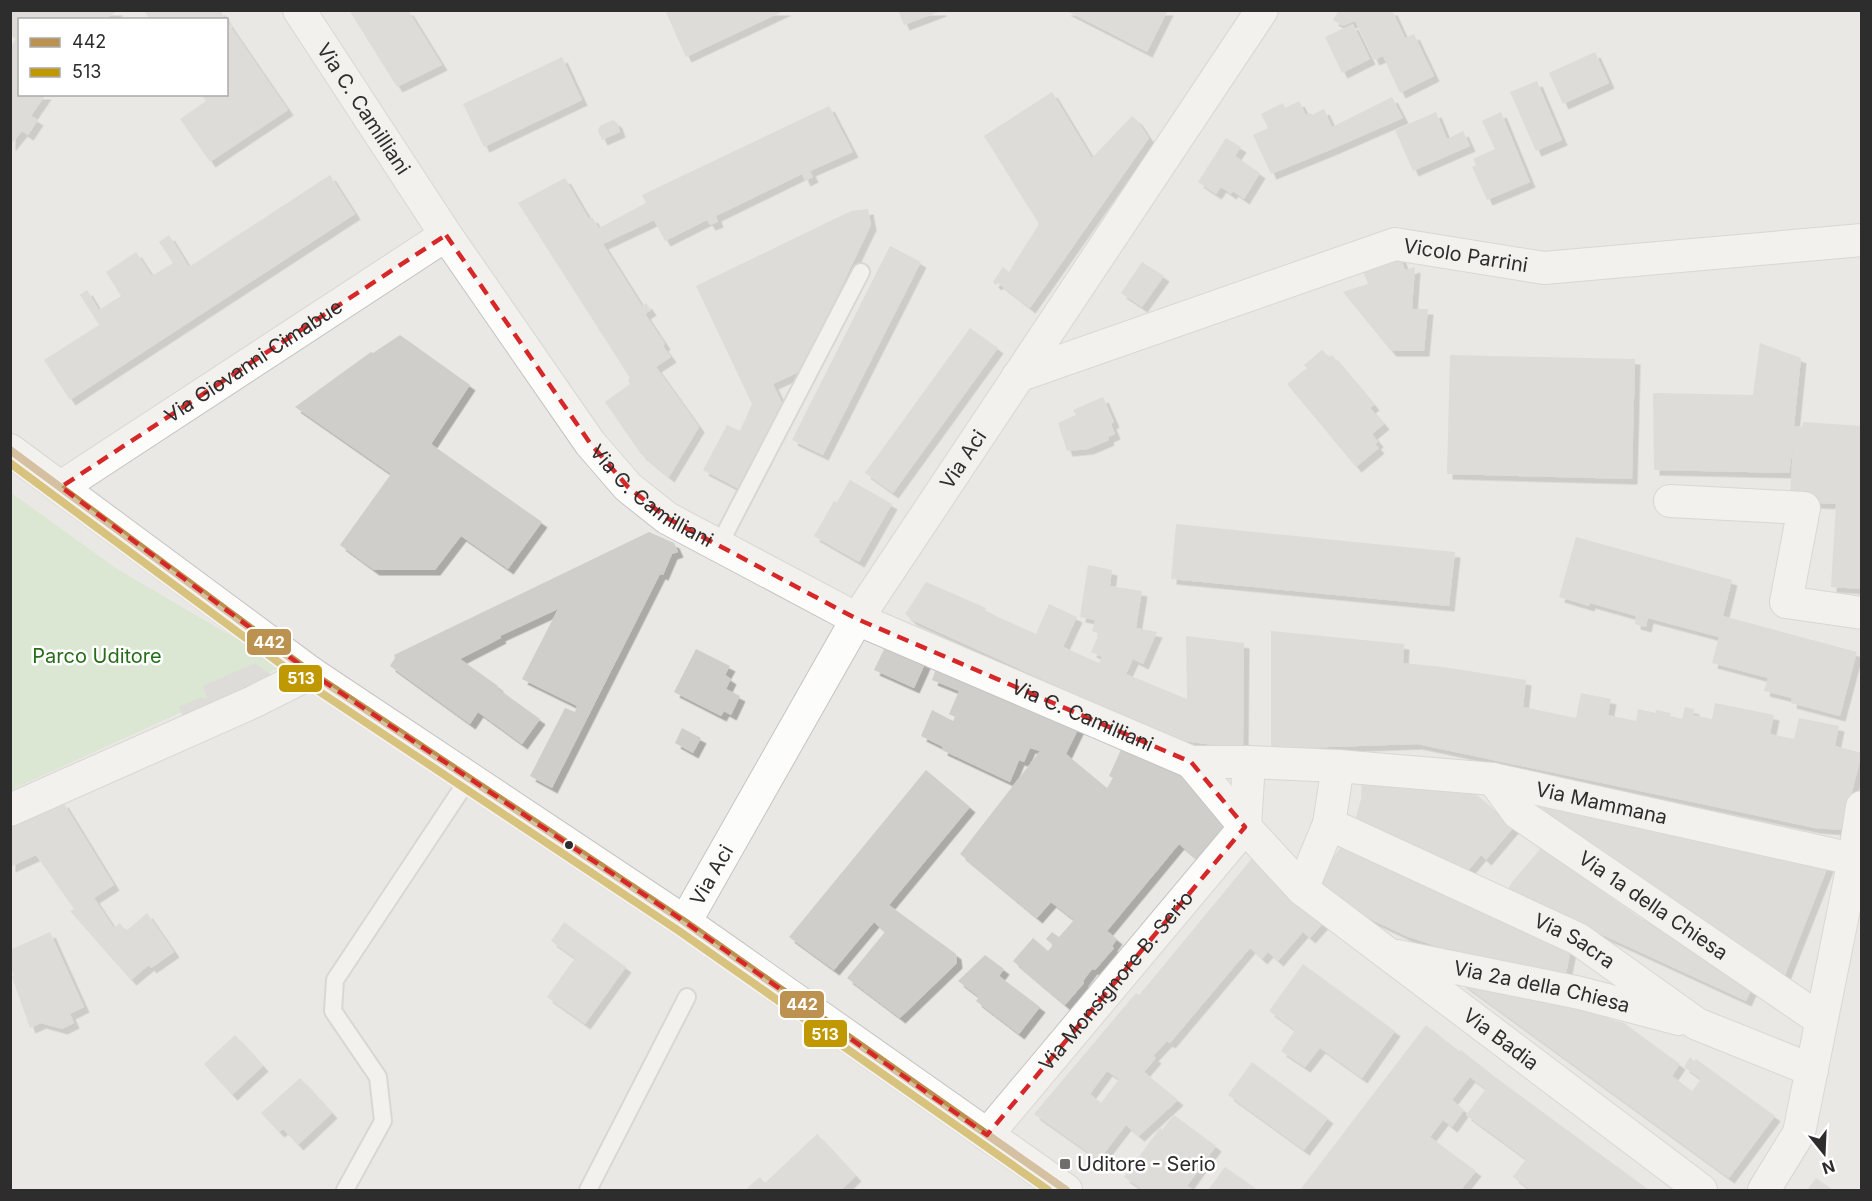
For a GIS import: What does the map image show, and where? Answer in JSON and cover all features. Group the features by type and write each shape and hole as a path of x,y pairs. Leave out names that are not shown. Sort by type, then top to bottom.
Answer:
{"street":[{"name":"Via C. Camilliani","path":"299,10 446,235 590,443 628,487 667,518 857,618 1191,762"},
{"name":"Via Aci","path":"685,922 857,618 1262,10"},
{"name":"Via Giovanni Cimabue","path":"61,486 446,235"},
{"name":"Vicolo Parrini","path":"1018,376 1395,244 1544,268 1862,240"},
{"path":"10,450 311,673 685,922 1066,1191"},
{"path":"1670,501 1804,508 1786,602 1862,613"},
{"path":"10,810 253,702 311,673"},
{"name":"Via Mammana","path":"1191,762 1338,766 1493,779 1858,860"},
{"name":"Via Badia","path":"1191,762 1302,890 1701,1191"},
{"path":"1245,826 1249,762"},
{"path":"1302,890 1329,824 1338,766"},
{"name":"Via 1a della Chiesa","path":"1493,779 1518,813 1821,1020"},
{"path":"1764,1191 1799,1133 1821,1020 1858,860 1862,807"},
{"name":"Via Sacra","path":"1329,824 1578,939 1697,1024 1812,1070"},
{"name":"Via Monsignore B. Serio","path":"987,1135 1245,826"},
{"name":"Via 2a della Chiesa","path":"1388,954 1580,993 1697,1024"}],"lane":[{"path":"719,545 861,272"},
{"path":"345,1191 383,1121 378,1077 333,1011 335,980 469,778"},
{"path":"588,1191 687,997"}],"highlighted area":[{"path":"446,235 590,443 628,487 667,518 857,619 1191,762 1245,827 987,1135 685,922 311,673 61,487"}],"green space":[{"name":"Parco Uditore","path":"10,492 117,569 283,666 11,790"}],"building":[{"path":"10,10 118,10 107,18 18,18 18,96 45,96 31,116 38,120 28,135 22,131 10,146 10,48 16,39 10,35"},
{"path":"144,10 220,10 225,18 149,18"},
{"path":"349,10 408,10 442,65 397,87"},
{"path":"665,10 786,10 686,57"},
{"path":"898,10 941,10 941,11 904,25"},
{"path":"1065,10 1168,10 1147,52"},
{"path":"1339,10 1392,10 1405,38 1414,34 1434,76 1400,93 1383,56 1374,60 1355,21 1343,26 1333,20"},
{"path":"228,23 288,110 210,162 180,119 206,101 202,96 228,96"},
{"path":"1353,24 1370,59 1342,73 1325,37"},
{"path":"1595,52 1609,83 1563,104 1549,73"},
{"path":"562,57 582,100 484,147 463,104"},
{"path":"1537,81 1562,140 1536,151 1510,92"},
{"path":"1052,92 1092,158 1132,116 1149,138 1030,308 998,283 996,285 993,282 1003,267 1009,272 1039,224 984,136"},
{"path":"1392,97 1403,118 1271,174 1253,135 1268,128 1261,114 1283,103 1285,108 1299,101 1306,115 1311,113 1312,115 1324,109 1332,127"},
{"path":"829,106 853,152 810,171 813,177 805,181 802,174 716,216 718,222 710,225 707,220 665,241 654,220 603,244 642,306 646,303 651,310 645,314 671,357 656,367 699,427 669,477 641,454 605,402 630,384 628,380 630,378 518,203 565,178 589,219 592,217 599,228 646,203 642,195"},
{"path":"1436,112 1447,139 1463,131 1470,146 1413,171 1395,130"},
{"path":"1501,112 1530,182 1487,200 1472,167 1476,165 1473,159 1495,149 1482,121"},
{"path":"613,120 617,123 620,132 602,140 598,131 600,126"},
{"path":"1226,138 1241,147 1235,156 1260,173 1244,199 1233,191 1231,194 1221,187 1216,194 1198,182"},
{"path":"330,175 355,214 70,400 44,360 99,325 80,295 87,290 99,310 121,296 106,272 136,252 152,276 173,263 159,242 169,235 189,267"},
{"path":"868,209 871,225 801,371 773,384 783,405 741,490 703,470 727,425 740,431 752,404 696,286 851,211"},
{"path":"890,246 921,262 823,455 792,440"},
{"path":"1400,256 1405,270 1415,267 1412,309 1428,309 1424,351 1391,351 1343,292 1368,284 1363,271"},
{"path":"1142,262 1164,276 1142,307 1121,293"},
{"path":"970,328 998,348 893,493 865,473"},
{"path":"400,335 470,385 431,444 542,522 508,569 461,536 435,570 374,570 340,545 391,474 295,407 371,352 373,353"},
{"path":"1760,343 1801,358 1794,426 1802,427 1803,422 1862,426 1862,589 1831,587 1836,504 1795,502 1790,498 1793,446 1789,473 1654,470 1653,393 1753,395"},
{"path":"1322,350 1329,357 1332,355 1374,405 1370,408 1384,424 1372,434 1379,448 1356,467 1287,384 1307,368 1304,365"},
{"path":"1450,355 1635,359 1632,479 1447,474"},
{"path":"1103,397 1114,422 1111,424 1115,434 1108,437 1109,440 1088,449 1067,451 1058,423 1076,415 1073,410"},
{"path":"850,480 892,504 859,562 814,536 834,501 837,502"},
{"path":"1176,524 1455,552 1449,606 1171,579"},
{"path":"649,532 674,543 678,552 672,554 663,575 660,574 552,788 530,776 565,708 575,712 577,706 522,679 558,609 500,636 501,638 460,659 540,719 522,744 478,712 470,724 390,666 395,658 394,655"},
{"path":"1576,537 1732,580 1723,616 1857,652 1840,716 1791,703 1792,698 1764,691 1768,678 1712,663 1719,637 1648,618 1646,627 1635,624 1636,616 1559,597"},
{"path":"1088,565 1112,570 1110,586 1142,591 1136,628 1157,632 1143,664 1133,659 1126,674 1187,699 1186,636 1244,643 1243,749 1169,737 912,620 905,614 926,582 986,608 985,611 1036,634 1049,604 1077,617 1063,647 1099,663 1102,657 1091,652 1099,634 1092,631 1095,620 1080,617"},
{"path":"1271,631 1404,644 1403,663 1526,680 1523,707 1576,718 1581,693 1611,699 1608,715 1636,721 1638,709 1656,713 1656,710 1671,713 1670,716 1682,719 1685,707 1694,709 1693,715 1712,719 1715,703 1774,715 1770,734 1794,739 1799,718 1839,726 1835,746 1862,753 1842,830 1815,828 1417,744 1271,749"},
{"path":"889,639 928,657 914,688 874,670"},
{"path":"696,649 730,666 725,675 731,679 726,689 740,696 731,715 724,711 721,716 674,692"},
{"path":"939,661 1081,723 1066,754 1107,788 1113,778 1109,776 1124,743 1166,761 1235,819 1199,861 1179,844 1107,931 1117,939 1112,946 1114,948 1095,970 1092,969 1083,981 1084,983 1065,1005 1013,961 1033,938 1048,951 1053,945 1046,939 1052,932 1059,937 1074,920 1051,902 1037,918 960,854 1040,751 1030,748 1024,762 1019,760 1010,782 942,750 943,747 921,736 932,710 953,721 955,717 949,714 959,691 932,680"},
{"path":"255,663 280,681 185,722 179,707 202,697 207,698 203,686"},
{"path":"682,728 701,738 693,753 675,743"},
{"path":"926,770 970,807 889,905 956,954 957,963 900,1018 847,978 885,932 874,922 834,970 789,937"},
{"path":"1362,778 1469,788 1514,827 1486,860 1481,855 1466,873 1355,821 1361,799"},
{"path":"63,802 114,885 94,898 114,928 120,923 126,931 147,913 174,952 151,968 149,965 131,980 70,911 74,909 36,855 10,867 10,826"},
{"path":"1524,802 1829,864 1785,975 1738,946"},
{"path":"1345,841 1571,949 1565,979 1453,952 1406,936 1347,908 1318,879"},
{"path":"1541,848 1643,920 1754,984 1746,1001 1507,891"},
{"path":"1258,851 1325,921 1310,938 1303,932 1278,961 1268,952 1262,959 1250,948 1170,1043 1167,1041 1153,1056 1156,1058 1144,1072 1178,1100 1139,1136 1126,1125 1099,1160 1034,1114 1136,993 1139,995","holes":["1107,1071 1119,1079 1101,1103 1090,1094"]},
{"path":"564,922 626,967 585,1024 547,997 575,958 551,941"},
{"path":"50,932 84,1007 70,1014 74,1023 62,1029 41,1023 30,1028 12,977 14,975 10,967 10,950"},
{"path":"985,955 1004,969 999,976 1040,1007 1019,1034 976,1001 979,997 958,981"},
{"path":"1303,964 1395,1031 1362,1078 1320,1048 1305,1067 1281,1051 1295,1030 1269,1011"},
{"path":"1460,982 1578,995 1610,1019 1624,1023 1680,1064 1672,1076 1692,1091 1701,1079 1684,1067 1690,1057 1775,1116 1729,1178"},
{"path":"1426,1025 1649,1190 1531,1190 1513,1177 1526,1159 1466,1115 1486,1089 1470,1077 1452,1100 1464,1110 1452,1127 1443,1120 1430,1137 1476,1171 1461,1190 1300,1190"},
{"path":"235,1035 263,1066 232,1095 204,1064"},
{"path":"1252,1062 1328,1118 1304,1150 1228,1095"},
{"path":"300,1078 332,1113 298,1145 283,1129 279,1132 261,1113"},
{"path":"1174,1115 1216,1146 1187,1186 1194,1190 1143,1190 1124,1177 1160,1128 1162,1130"},
{"path":"817,1134 856,1176 841,1190 745,1190 760,1177 765,1183"},
{"path":"1225,1167 1241,1178 1258,1190 1208,1190"},
{"path":"1816,1178 1833,1190 1807,1190"}],"transit line":[{"name":"442","path":"10,450 311,673 685,922 1066,1190"},
{"name":"513","path":"10,463 305,682 679,931 1048,1190"}],"place":[{"name":"Uditore - Serio","path":"1065,1164"}]}
